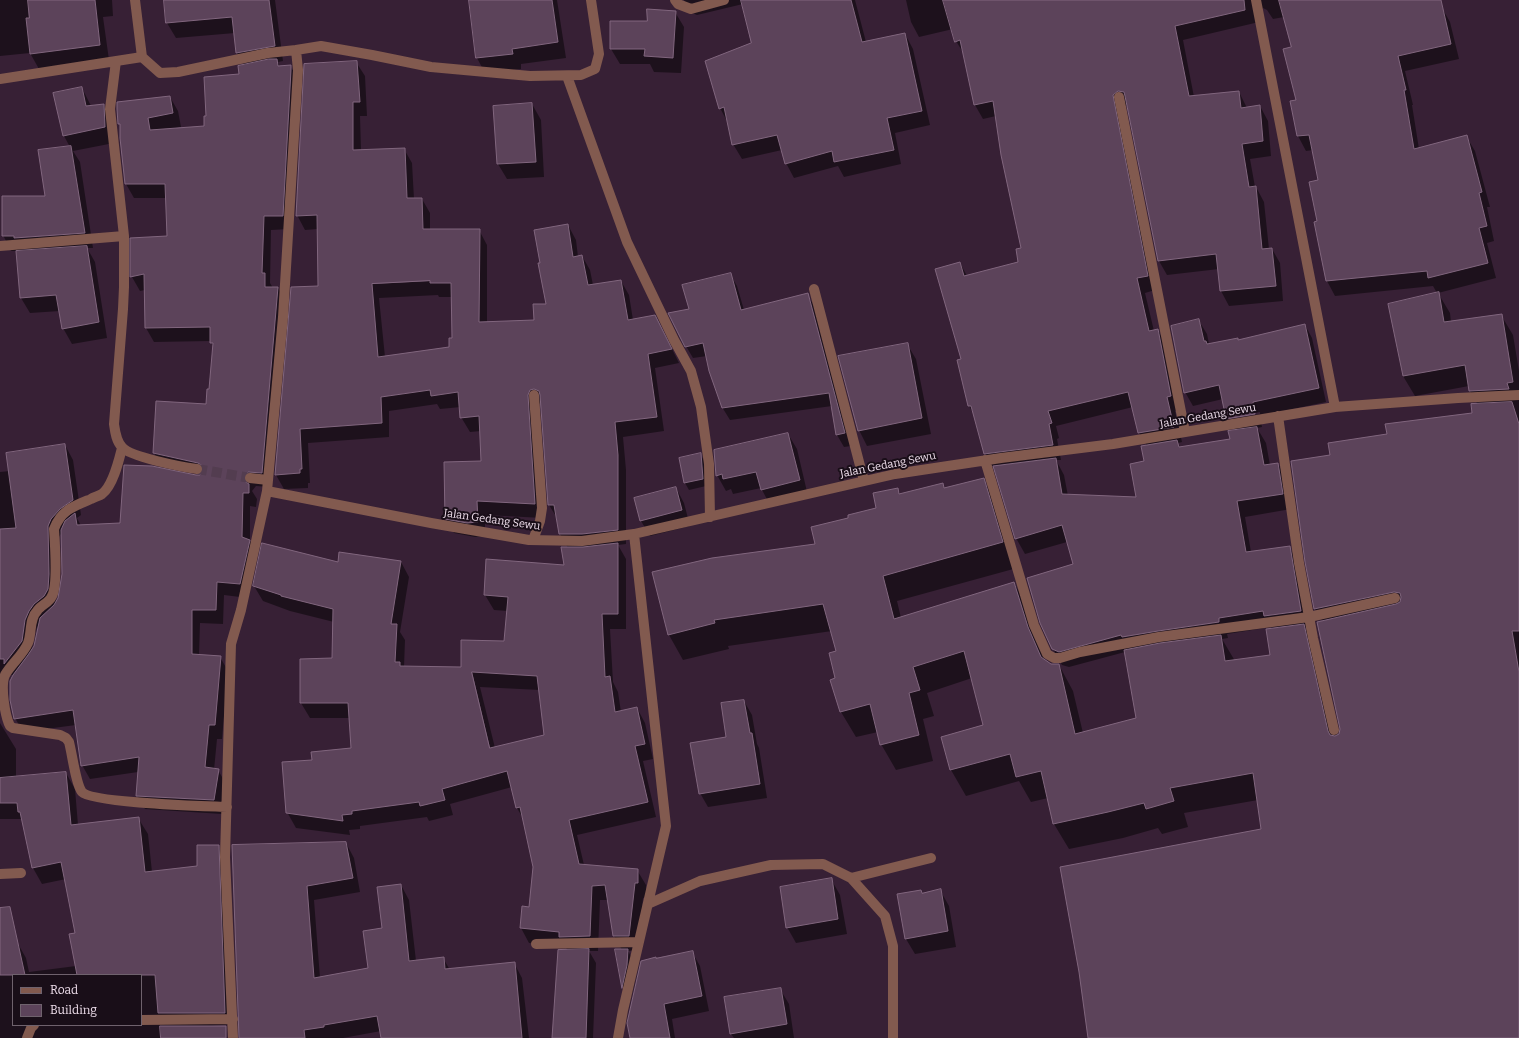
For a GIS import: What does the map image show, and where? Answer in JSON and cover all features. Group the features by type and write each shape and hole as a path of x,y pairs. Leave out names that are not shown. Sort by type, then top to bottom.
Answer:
{"street":[{"path":"135,0 142,57 160,73 178,72 268,53 321,46 372,54 431,67 530,76 581,75 595,69 599,54 591,0"},
{"path":"675,0 678,4 691,9 724,0"},
{"path":"1256,0 1336,407"},
{"path":"233,1038 225,857 232,644 267,491 283,317 298,70 296,50"},
{"path":"0,79 142,57"},
{"path":"116,61 110,109 124,236 124,309 114,424 117,438 122,448 134,454 167,464 197,469"},
{"path":"567,76 628,242 691,371 701,407 709,464 710,517"},
{"path":"1119,97 1185,432"},
{"path":"0,246 124,236"},
{"path":"814,289 864,481"},
{"path":"533,540 540,521 542,508 534,395"},
{"name":"Jalan Gedang Sewu","path":"267,491 431,523 533,540 582,541 634,534 895,474 985,460 1113,444 1336,407 1458,398 1519,396"},
{"path":"1278,416 1299,564 1313,638 1334,730"},
{"path":"122,448 115,472 103,493 74,505 56,523 54,529 55,587 52,597 47,603 36,611 33,618 28,643 4,676 3,695 8,723 13,728 60,735 66,738 69,742 80,788 86,796 123,801 227,807"},
{"path":"985,460 1034,625 1045,651 1049,656 1060,658 1080,652 1159,637 1309,617 1395,598"},
{"path":"250,478 268,480"},
{"path":"618,1038 623,1010 666,826 634,534"},
{"path":"852,878 932,858"},
{"path":"648,904 700,881 772,865 823,864 852,878 885,916 893,946 893,1038"},
{"path":"0,874 21,873"},
{"path":"536,944 639,942"},
{"path":"142,1020 232,1019"},
{"path":"27,1038 30,1028 33,1026"}],"building":[{"path":"28,0 95,0 100,45 30,54 26,18 29,18"},
{"path":"164,0 269,0 275,46 236,53 232,17 166,23"},
{"path":"469,0 552,0 558,42 512,49 513,54 476,58"},
{"path":"741,0 851,0 862,42 905,33 922,111 887,118 894,150 834,162 832,151 785,164 777,135 732,145 724,107 719,109 705,61 751,43"},
{"path":"943,0 1244,0 1245,10 1175,26 1189,96 1239,91 1241,108 1260,105 1263,141 1242,144 1249,187 1256,186 1262,249 1272,248 1276,286 1220,291 1216,254 1158,261 1124,92 1118,91 1113,95 1148,276 1137,278 1149,331 1158,329 1171,396 1167,397 1174,427 1138,433 1128,392 1048,411 1052,423 1049,424 1053,445 984,454 971,406 968,406 957,360 961,359 935,269 960,262 964,276 1018,262 1016,249 1021,248 1001,155 993,101 974,105 960,40 955,42"},
{"path":"1279,0 1441,0 1451,44 1398,56 1406,90 1404,90 1414,149 1467,135 1482,192 1479,193 1487,226 1479,228 1488,263 1428,278 1427,271 1326,281 1314,222 1317,221 1309,182 1318,180 1309,135 1297,136 1290,101 1296,100 1283,49 1291,47"},
{"path":"647,9 676,11 673,58 644,56 645,49 610,49 610,21 647,21"},
{"path":"269,59 277,59 278,66 291,65 291,70 283,216 264,216 262,273 265,273 265,287 278,287 262,473 248,472 244,477 244,481 249,484 249,493 243,493 242,537 250,540 240,584 217,582 216,610 192,610 192,654 221,656 215,725 209,725 205,767 219,769 214,800 136,796 139,757 81,766 73,710 14,719 10,700 10,681 34,646 40,618 54,605 58,598 62,574 61,530 65,521 75,513 77,525 120,523 124,465 152,466 196,475 200,475 203,470 203,466 198,463 153,453 156,401 206,404 207,389 209,389 213,343 210,343 210,327 145,328 144,274 130,277 130,238 167,236 165,184 125,184 117,102 170,96 173,113 148,118 150,130 204,126 204,116 206,116 204,77 239,74 238,66"},
{"path":"357,61 360,102 353,102 353,150 405,148 407,198 422,198 423,229 480,229 479,322 534,320 533,304 546,304 538,263 540,263 534,230 568,224 573,257 582,255 588,285 621,280 628,320 655,315 672,349 648,354 657,417 615,422 618,455 618,530 582,534 559,534 554,505 548,505 540,395 539,391 534,389 530,390 528,395 535,504 477,501 478,522 467,523 445,519 444,462 481,461 479,416 460,418 458,392 431,396 430,390 381,397 382,423 300,429 302,469 300,469 300,473 275,475 291,287 318,286 317,215 296,216 304,64","holes":["430,281 430,283 451,283 452,338 449,338 449,347 378,357 372,284"]},
{"path":"82,87 86,106 104,104 105,127 63,136 53,93"},
{"path":"532,103 536,162 497,164 493,106"},
{"path":"71,146 85,233 14,238 14,236 2,236 2,196 45,196 38,150"},
{"path":"87,246 99,322 62,329 56,295 20,298 16,251"},
{"path":"731,273 741,310 808,293 845,433 836,435 829,393 722,408 709,371 703,343 685,347 668,313 689,309 682,285"},
{"path":"1439,292 1444,322 1502,314 1513,382 1507,383 1509,389 1469,391 1465,365 1403,376 1388,304"},
{"path":"1199,319 1204,341 1206,341 1207,344 1238,338 1238,340 1305,324 1319,388 1253,402 1255,414 1226,419 1219,385 1184,393 1171,326"},
{"path":"908,343 922,418 858,431 838,356"},
{"path":"1512,402 1519,424 1519,631 1512,631 1519,672 1519,1038 1088,1038 1079,972 1060,867 1261,829 1253,773 1170,788 1174,801 1146,809 1144,803 1053,824 1041,771 1016,777 1010,754 950,770 941,737 983,725 964,651 913,667 920,690 909,693 919,735 880,745 870,704 840,712 830,680 835,678 829,653 836,651 823,604 714,620 715,623 668,635 652,572 712,558 815,544 811,527 848,518 848,515 876,508 873,493 898,488 899,494 943,483 944,488 984,478 1003,542 883,576 894,619 1014,582 1028,627 1041,657 1051,664 1059,664 1075,734 1136,718 1124,650 1160,643 1221,635 1225,661 1270,655 1266,629 1304,624 1328,731 1330,735 1335,736 1339,734 1340,729 1317,622 1396,604 1400,602 1401,597 1400,593 1394,592 1314,609 1305,562 1291,461 1330,455 1328,443 1387,434 1385,424 1472,413 1471,404"},
{"path":"1257,427 1264,465 1278,463 1283,494 1237,501 1246,552 1290,546 1301,611 1264,616 1263,611 1219,618 1219,622 1122,637 1121,635 1059,652 1052,649 1040,623 1027,578 1073,564 1062,525 1015,539 993,466 1056,458 1062,494 1136,497 1130,464 1144,461 1141,446 1177,440 1179,447 1230,439 1228,431"},
{"path":"788,433 800,480 761,490 756,472 723,479 722,474 716,476 714,450"},
{"path":"65,444 73,500 60,509 51,519 48,526 48,589 44,596 34,604 29,611 25,620 22,641 4,664 4,659 0,659 0,529 16,528 6,453"},
{"path":"701,453 703,479 684,483 679,458"},
{"path":"676,487 682,510 640,521 634,498"},
{"path":"262,543 338,562 339,552 401,561 391,624 397,624 395,662 400,662 400,666 461,667 461,640 504,641 508,597 484,595 486,559 564,565 561,547 583,547 618,543 618,614 602,614 605,677 610,676 615,712 637,707 645,744 635,746 648,802 569,820 579,864 638,869 638,883 635,883 629,936 613,936 605,885 592,886 590,936 559,937 559,932 520,928 522,906 529,907 533,867 520,807 516,808 507,771 442,789 445,800 420,806 419,802 352,811 352,814 342,815 343,821 286,813 282,762 312,760 311,752 351,748 348,703 300,703 300,659 332,658 333,609 281,596 253,586","holes":["472,672 537,676 544,735 490,748"]},
{"path":"744,700 750,733 752,733 760,784 699,794 690,743 726,737 721,703"},
{"path":"66,772 71,825 139,817 145,872 197,866 197,845 219,845 225,1013 158,1013 155,975 77,974 69,934 75,933 61,862 32,868 17,803 0,803 0,778"},
{"path":"346,842 353,878 307,886 314,978 368,968 363,931 382,928 377,887 401,884 409,961 444,957 445,969 515,962 522,1038 381,1038 377,1016 304,1030 305,1038 239,1038 232,845"},
{"path":"832,878 838,919 786,928 780,887"},
{"path":"941,889 948,931 905,939 897,894 921,890 922,893"},
{"path":"10,907 25,974 0,975 0,908"},
{"path":"589,949 586,1038 552,1038 558,950"},
{"path":"615,949 628,949 627,965 622,988"},
{"path":"693,951 702,996 664,1004 670,1038 630,1038 627,1023 641,961"},
{"path":"781,988 787,1024 730,1034 724,997"},
{"path":"160,1026 226,1026 226,1038 161,1038"}],"tunnel":[{"path":"197,469 250,478"}]}
